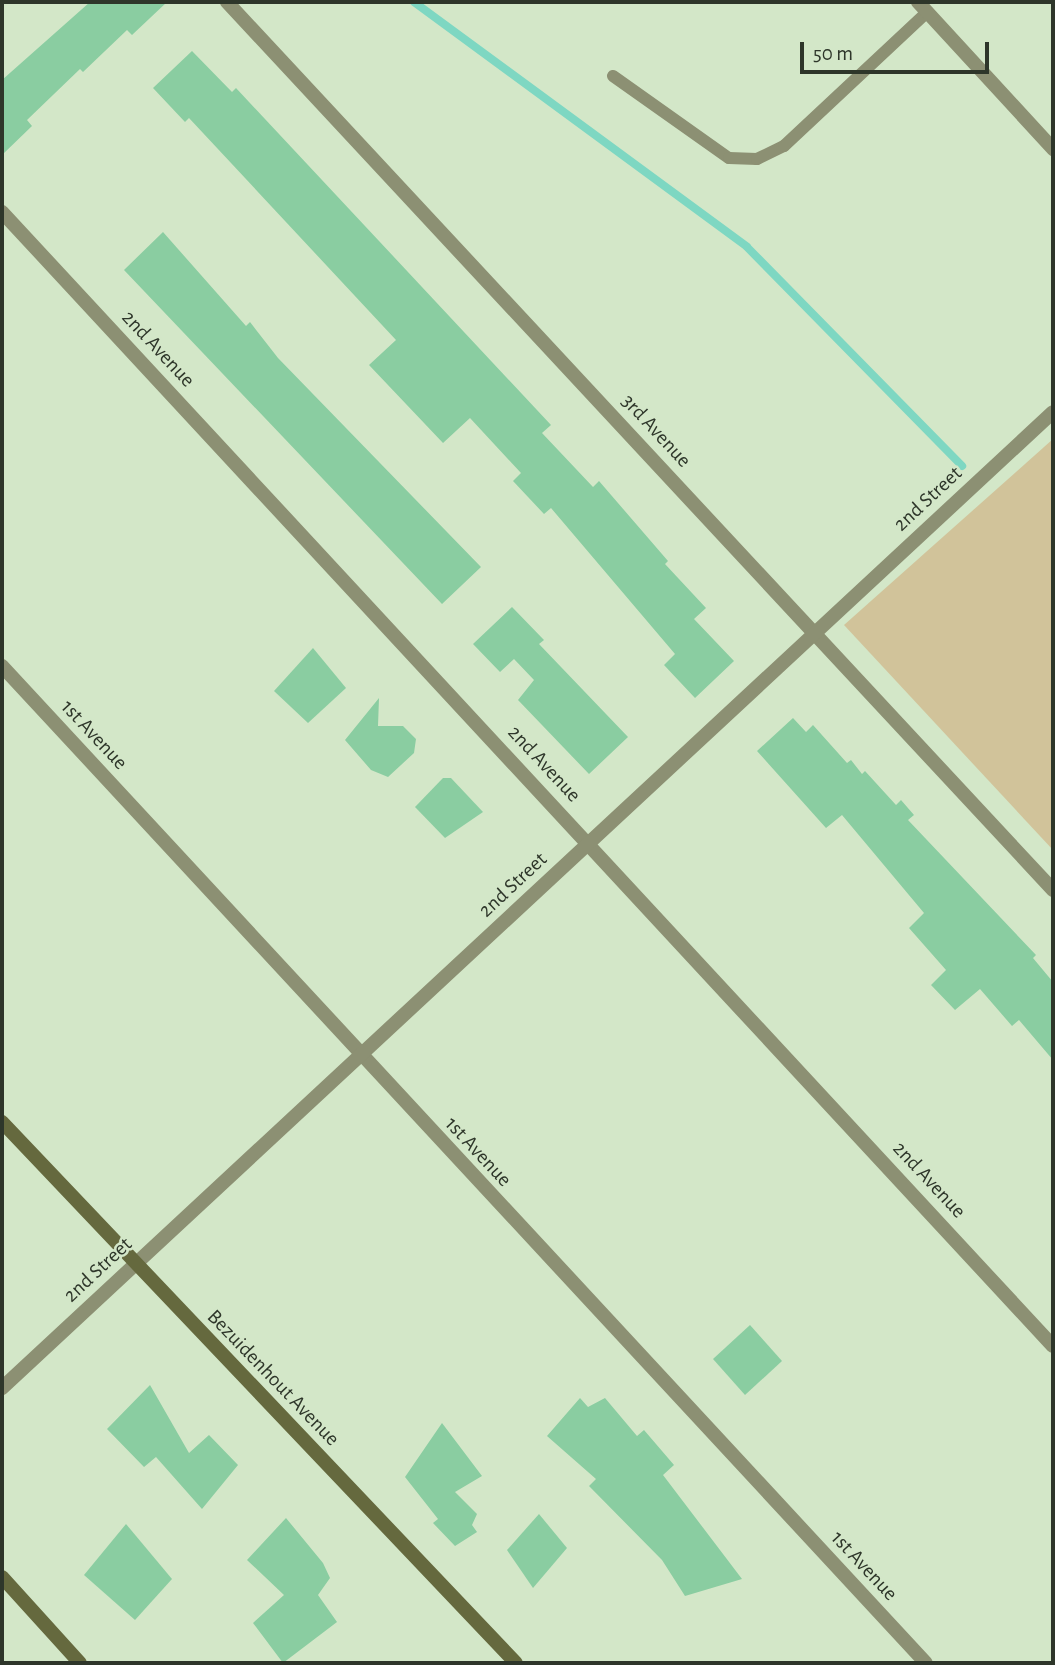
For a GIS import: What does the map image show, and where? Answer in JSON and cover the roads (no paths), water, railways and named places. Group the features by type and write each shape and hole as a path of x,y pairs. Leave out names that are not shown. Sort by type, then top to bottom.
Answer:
{"street":[{"name":"3rd Avenue","path":"227,2 1053,890"},
{"path":"922,7 1053,149"},
{"name":"2nd Avenue","path":"2,212 1053,1346"},
{"name":"2nd Street","path":"2,1388 1053,412"},
{"name":"1st Avenue","path":"2,666 361,1057 926,1663"},
{"name":"Bezuidenhout Avenue","path":"2,1122 516,1663"},
{"path":"2,1577 80,1663"}],"lane":[{"path":"613,76 729,158 757,159 784,146 922,7"}],"waterway":[{"path":"414,2 747,247 962,466"}]}
